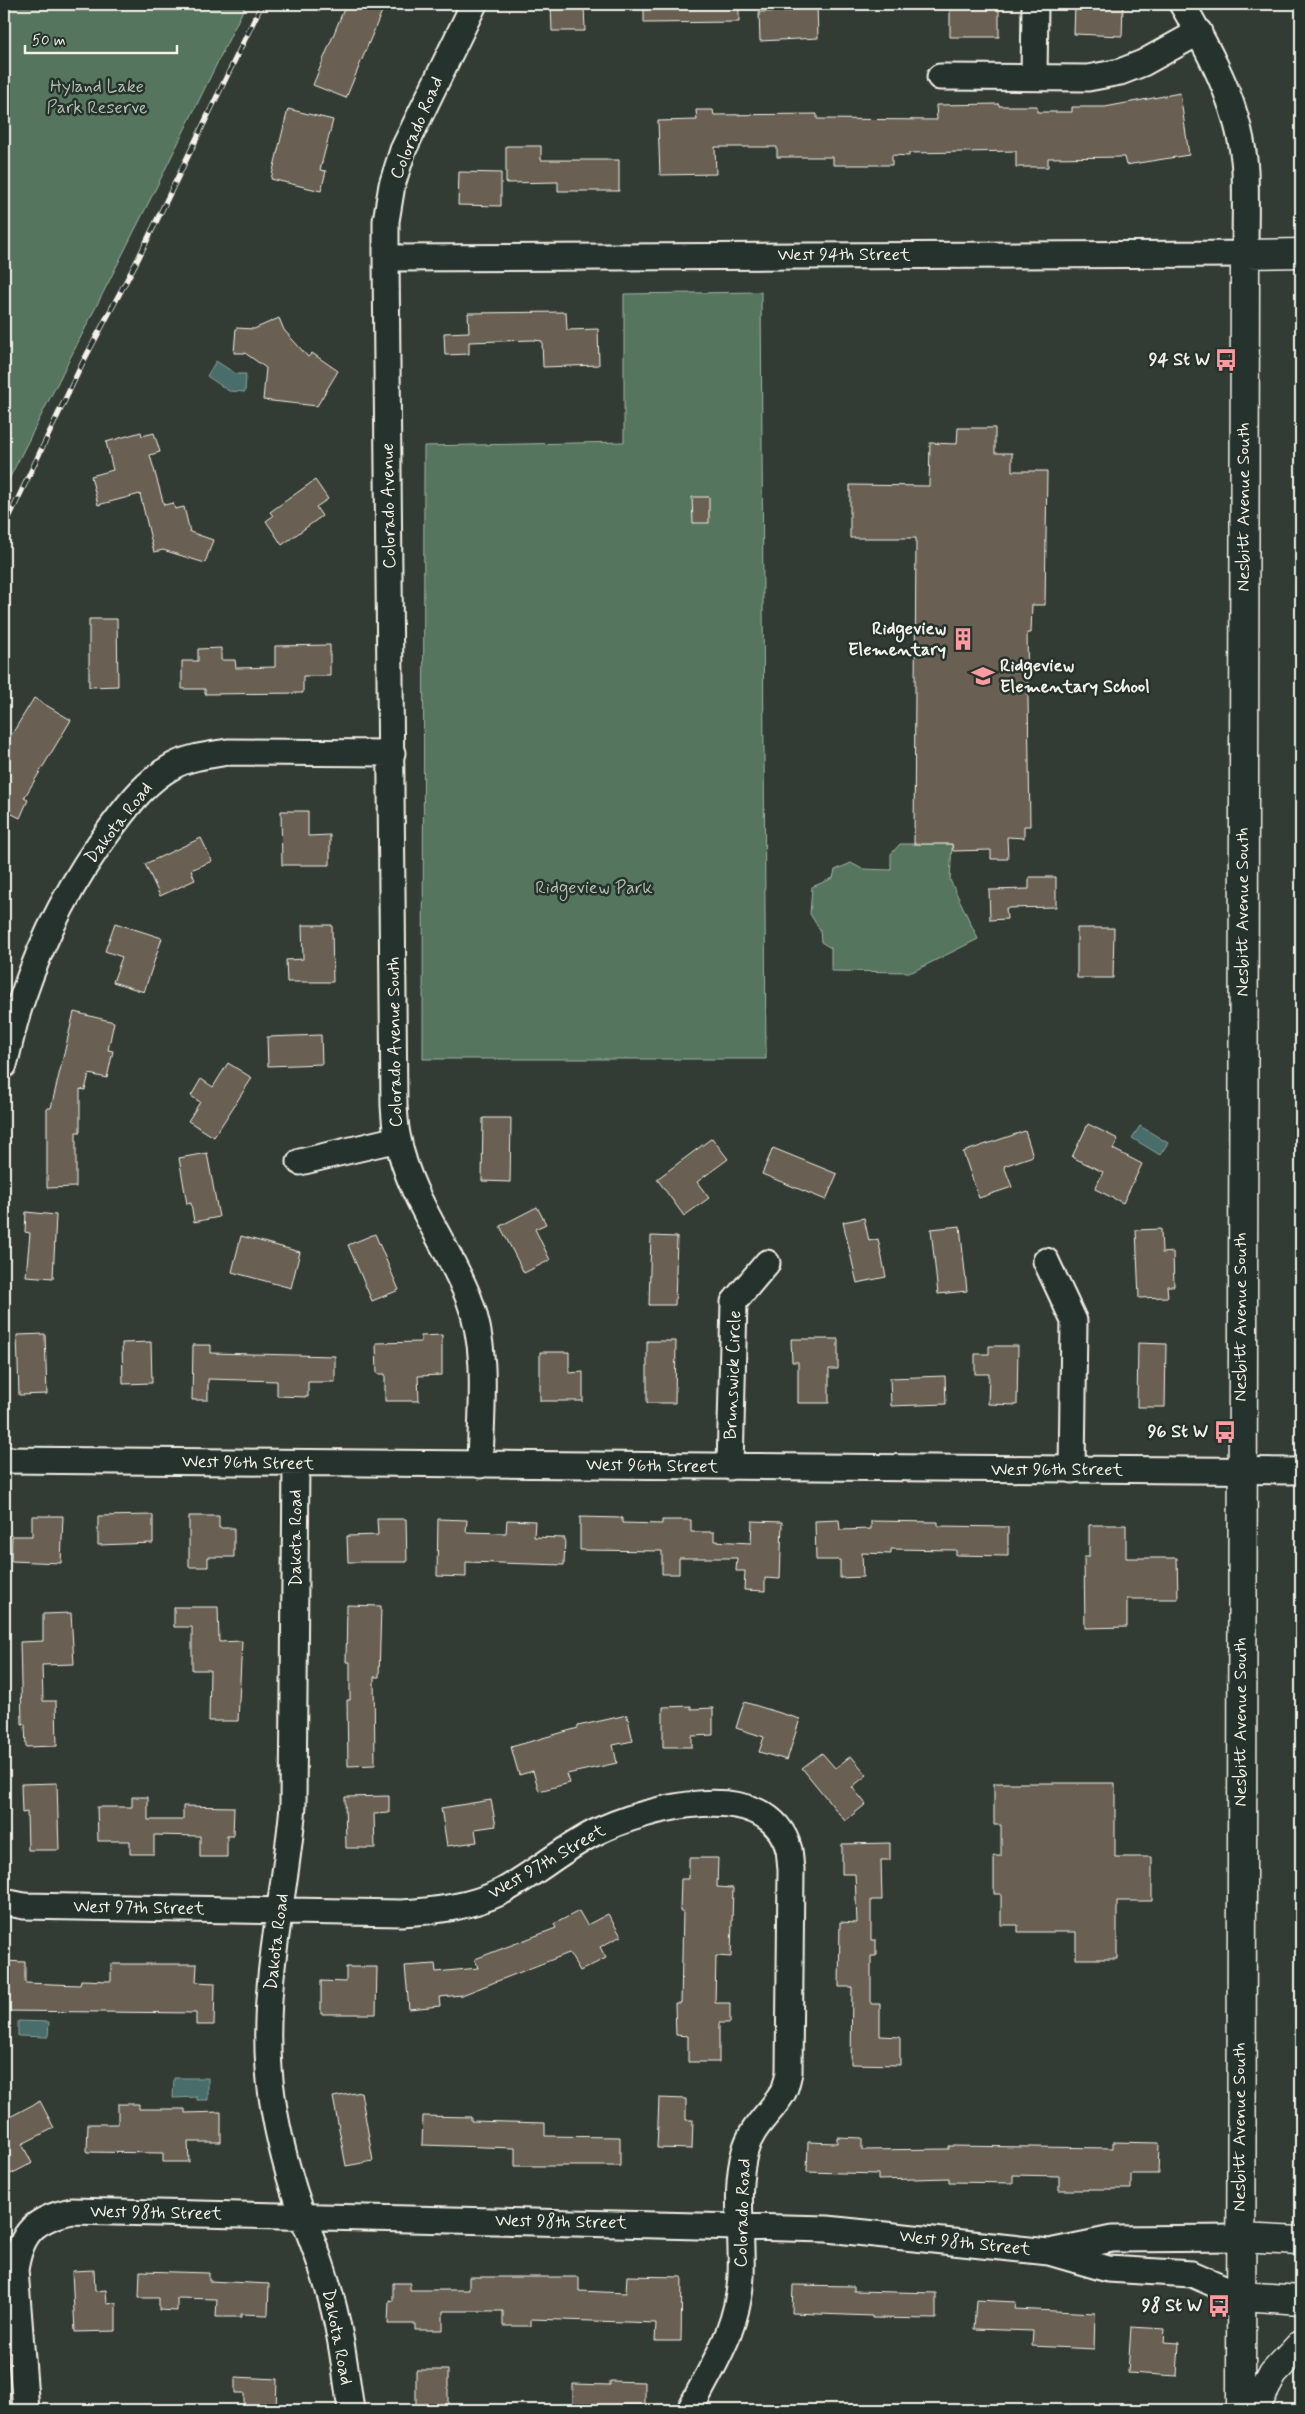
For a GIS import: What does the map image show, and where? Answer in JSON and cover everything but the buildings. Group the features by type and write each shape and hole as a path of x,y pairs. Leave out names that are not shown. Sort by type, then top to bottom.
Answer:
{"street":[{"name":"Colorado Road","path":"386,258 386,221 392,185 403,150 474,4"},
{"path":"1034,77 1035,4"},
{"path":"1182,4 1221,74 1235,120 1244,168 1244,254"},
{"path":"940,77 1088,78 1120,72 1143,63 1198,32"},
{"name":"West 94th Street","path":"386,258 1301,253"},
{"name":"Nesbitt Avenue South","path":"1241,2410 1244,254"},
{"name":"Colorado Avenue","path":"386,258 392,753"},
{"name":"Dakota Road","path":"4,1065 21,1001 56,916 91,855 133,800 153,779 175,765 203,756 228,752 392,753"},
{"name":"Colorado Avenue South","path":"392,753 394,1105 398,1139 416,1191 469,1299 480,1337 482,1376 480,1464"},
{"path":"300,1162 398,1139"},
{"path":"1046,1261 1074,1321 1072,1470"},
{"name":"Brunswick Circle","path":"730,1467 734,1302 767,1264"},
{"name":"West 96th Street","path":"4,1460 1301,1471"},
{"name":"Dakota Road","path":"296,1463 293,1796 289,1852 269,2005 269,2069 278,2130 294,2192 328,2284 342,2350 351,2410"},
{"name":"West 97th Street","path":"14,1904 280,1911 401,1913 434,1911 469,1904 500,1892 592,1834 625,1818 660,1808 697,1804 728,1804 748,1808 767,1817 780,1831 789,1849 790,1869"},
{"name":"Colorado Road","path":"690,2410 725,2348 735,2314 741,2278 741,2173 745,2150 754,2128 783,2093 789,2073 790,1869"},
{"name":"West 98th Street","path":"26,2410 15,2270 19,2248 30,2229 50,2216 72,2211 827,2229 1049,2252 1108,2269 1192,2274 1242,2296 1301,2300"},
{"name":"West 98th Street","path":"1049,2252 1112,2239 1240,2238 1301,2241"},
{"path":"1254,2410 1273,2374 1301,2344"}],"green space":[{"name":"Hyland Lake Park Reserve","path":"4,4 246,4 158,184 4,489"},
{"name":"Ridgeview Park","path":"761,292 766,1059 423,1059 424,446 624,442 624,294"},
{"path":"900,844 952,844 950,880 978,939 912,972 831,971 831,948 821,942 820,930 810,914 812,887 833,878 835,870 851,863 862,869 891,870 891,854"}],"water":[{"path":"216,361 236,374 246,374 245,392 229,391 207,376"},
{"path":"1140,1126 1168,1143 1160,1155 1132,1138"},
{"path":"18,2021 49,2022 48,2037 18,2036"},
{"path":"174,2078 208,2078 208,2100 197,2100 197,2097 173,2098"}],"railway":[{"path":"4,528 83,362 138,259 262,4"}],"place":[{"name":"94 St W","path":"1226,360"},
{"name":"Ridgeview Elementary","path":"963,639"},
{"name":"Ridgeview Elementary School","path":"983,676"},
{"name":"96 St W","path":"1225,1432"},
{"name":"98 St W","path":"1219,2306"}]}
